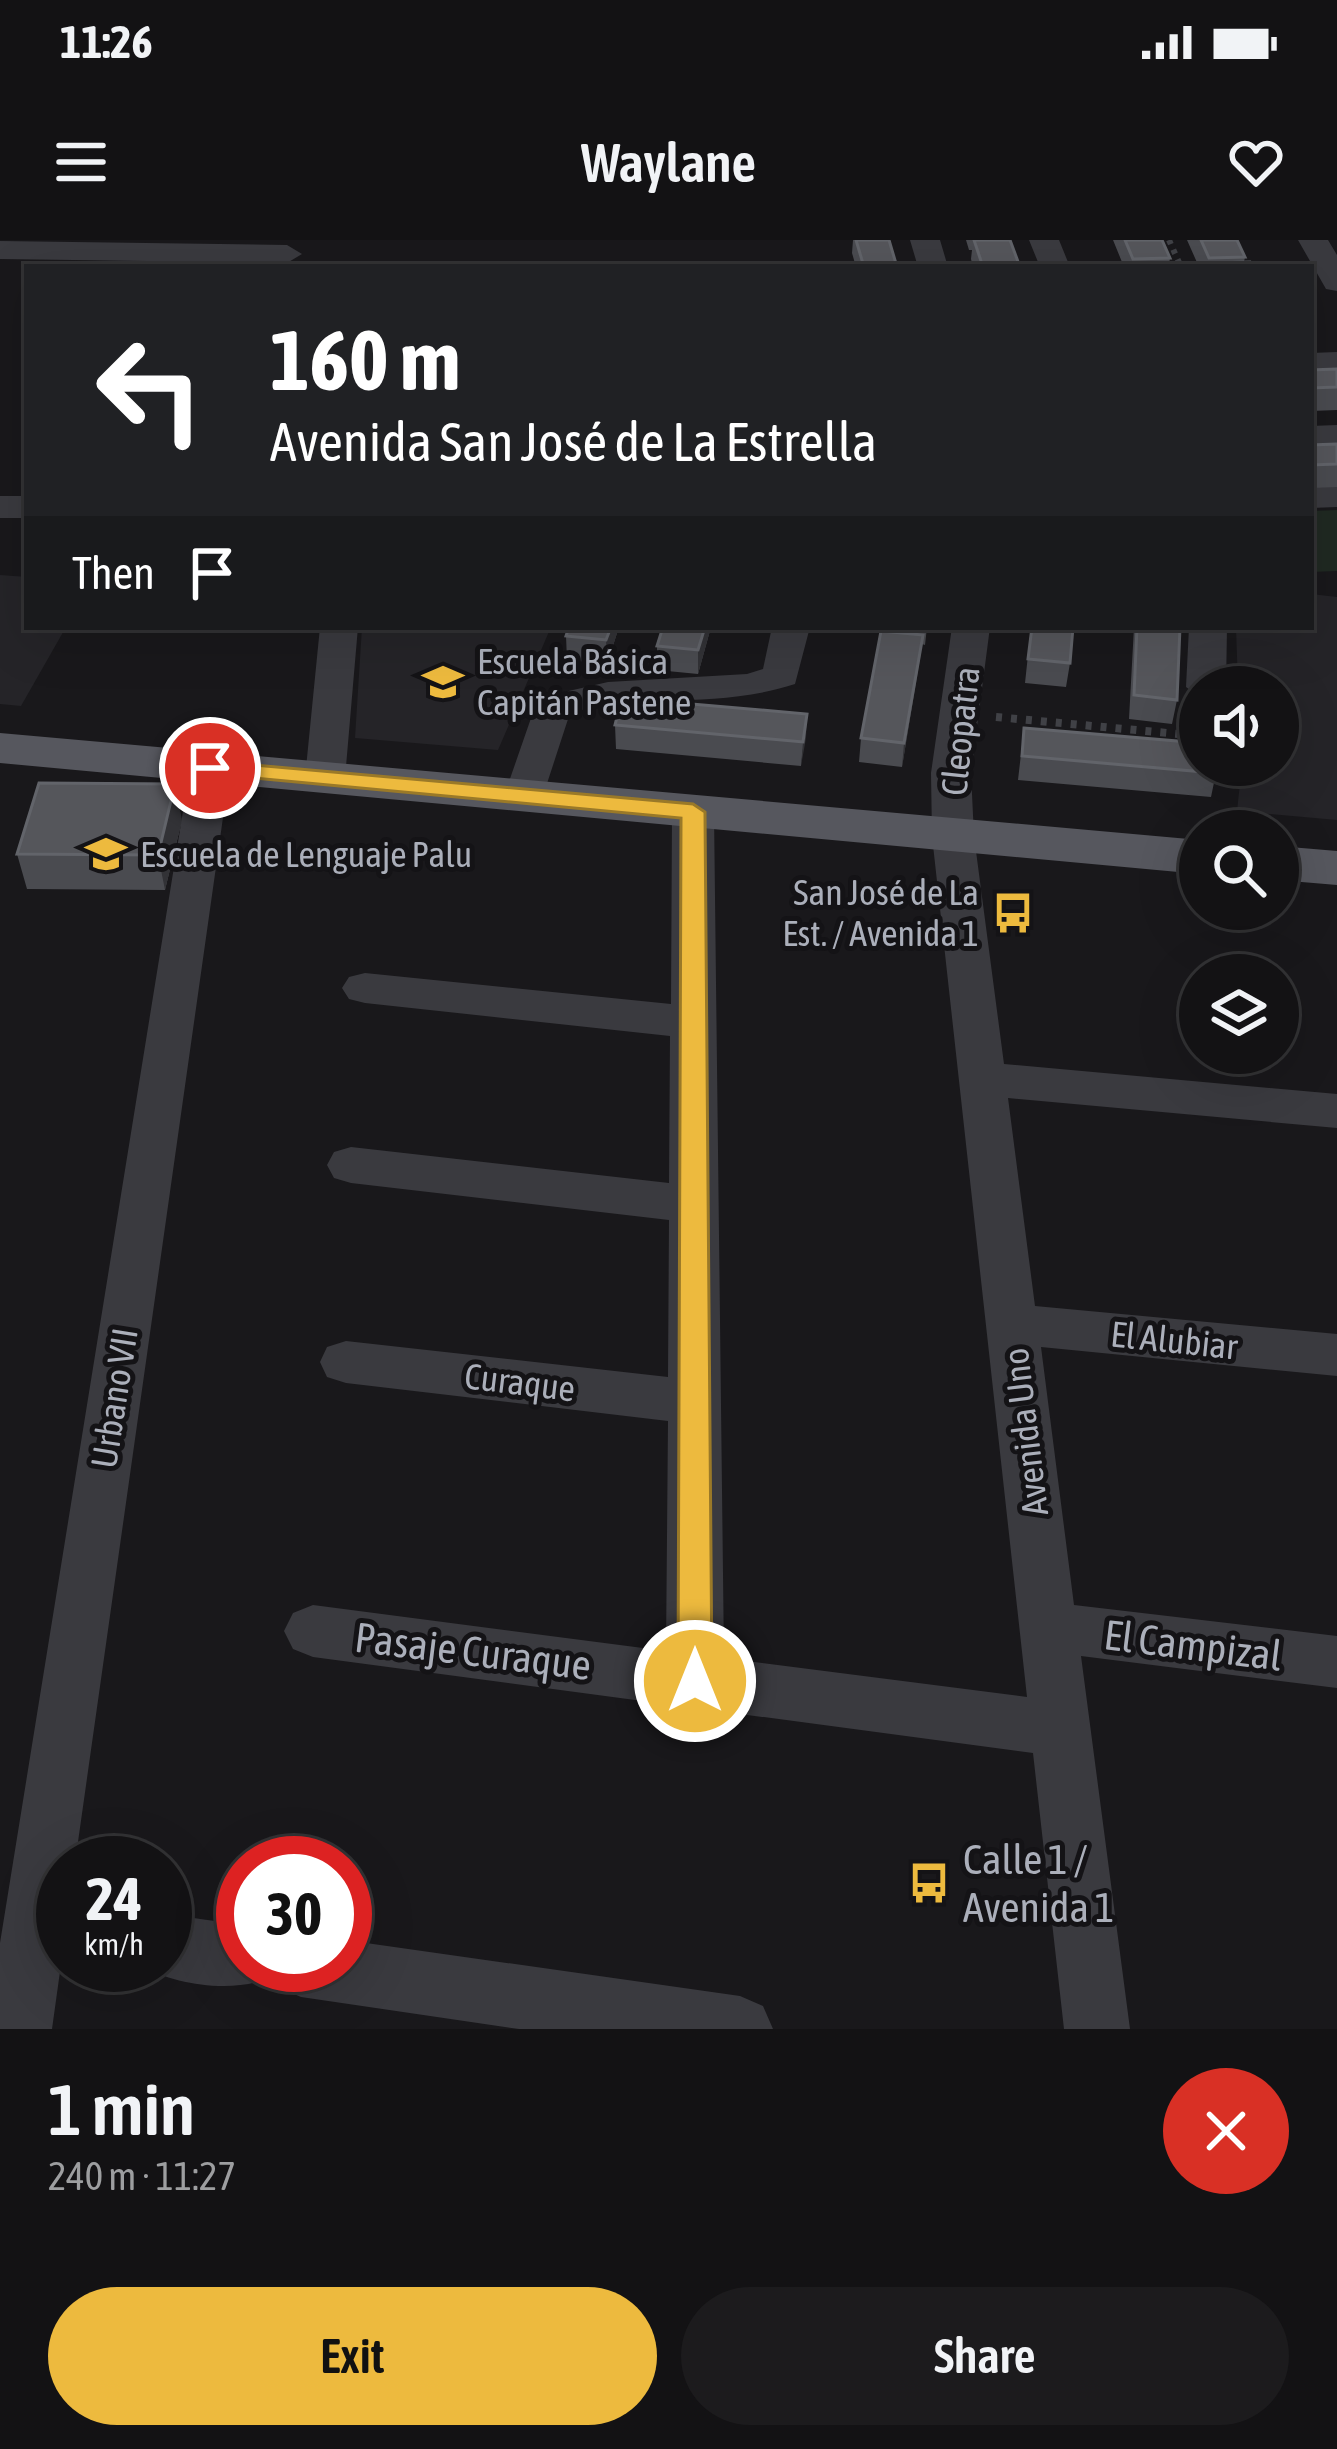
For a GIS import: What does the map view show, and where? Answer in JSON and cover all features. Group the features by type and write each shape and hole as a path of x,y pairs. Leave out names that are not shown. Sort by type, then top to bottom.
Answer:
{"main road":[{"path":"0,748 1179,854"},
{"path":"1299,865 1337,868"}],"street":[{"path":"1313,240 1337,282"},
{"path":"0,251 143,260 287,254"},
{"path":"325,778 339,630"},
{"path":"525,796 552,706 585,693 752,688 781,676 790,630"},
{"name":"Cleopatra","path":"953,836 951,773 971,630"},
{"path":"1207,666 1208,630"},
{"name":"Urbano VII","path":"19,2029 210,768"},
{"path":"693,812 695,1681"},
{"name":"Avenida Uno","path":"953,836 1096,2029"},
{"path":"365,988 693,1022"},
{"path":"982,1078 1337,1111"},
{"path":"351,1165 694,1204"},
{"name":"El Alubiar","path":"1012,1324 1337,1355"},
{"name":"Curaque","path":"346,1362 694,1402"},
{"name":"El Campizal","path":"1049,1627 1337,1662"},
{"name":"Pasaje Curaque","path":"313,1630 1060,1729"},
{"path":"372,1975 740,2029"}],"path":[{"path":"959,713 1179,734"}],"shaded area":[{"path":"1337,510 1337,571 1314,572 1314,511"},
{"path":"0,575 24,577 24,630 64,630 21,706 0,704"},
{"path":"1314,594 1337,597 1337,820 1299,817 1299,810 1237,810 1240,786 1299,786 1299,666 1237,666 1236,630 1314,630"},
{"name":"Escuela Básica Capitán Pastene","path":"362,630 550,630 498,750 355,738"}],"building":[{"path":"856,240 889,240 896,264 863,264"},
{"path":"974,240 1010,240 1019,264 982,264"},
{"path":"1125,240 1162,240 1170,258 1133,259"},
{"path":"1201,240 1237,240 1245,257 1209,258"},
{"path":"1337,369 1337,387 1314,388 1314,370"},
{"path":"1337,444 1337,464 1314,465 1314,445"},
{"path":"568,630 610,630 606,640 566,636"},
{"path":"662,630 704,630 698,650 657,646"},
{"path":"1032,630 1073,630 1070,663 1028,659"},
{"path":"1137,630 1180,630 1177,700 1134,695"},
{"path":"881,631 923,635 904,743 861,738"},
{"path":"622,698 807,714 803,742 615,725"},
{"path":"1024,728 1179,741 1179,770 1022,756"},
{"path":"39,783 175,784 158,855 17,854"}],"place":[{"name":"Escuela Básica Capitán Pastene","path":"443,682"},
{"name":"Escuela de Lenguaje Palu","path":"106,854"},
{"name":"San José de La Est. / Avenida 1","path":"1013,913"},
{"name":"Calle 1 / Avenida 1","path":"929,1883"}],"route":[{"path":"210,768 693,812 695,1681"}]}
